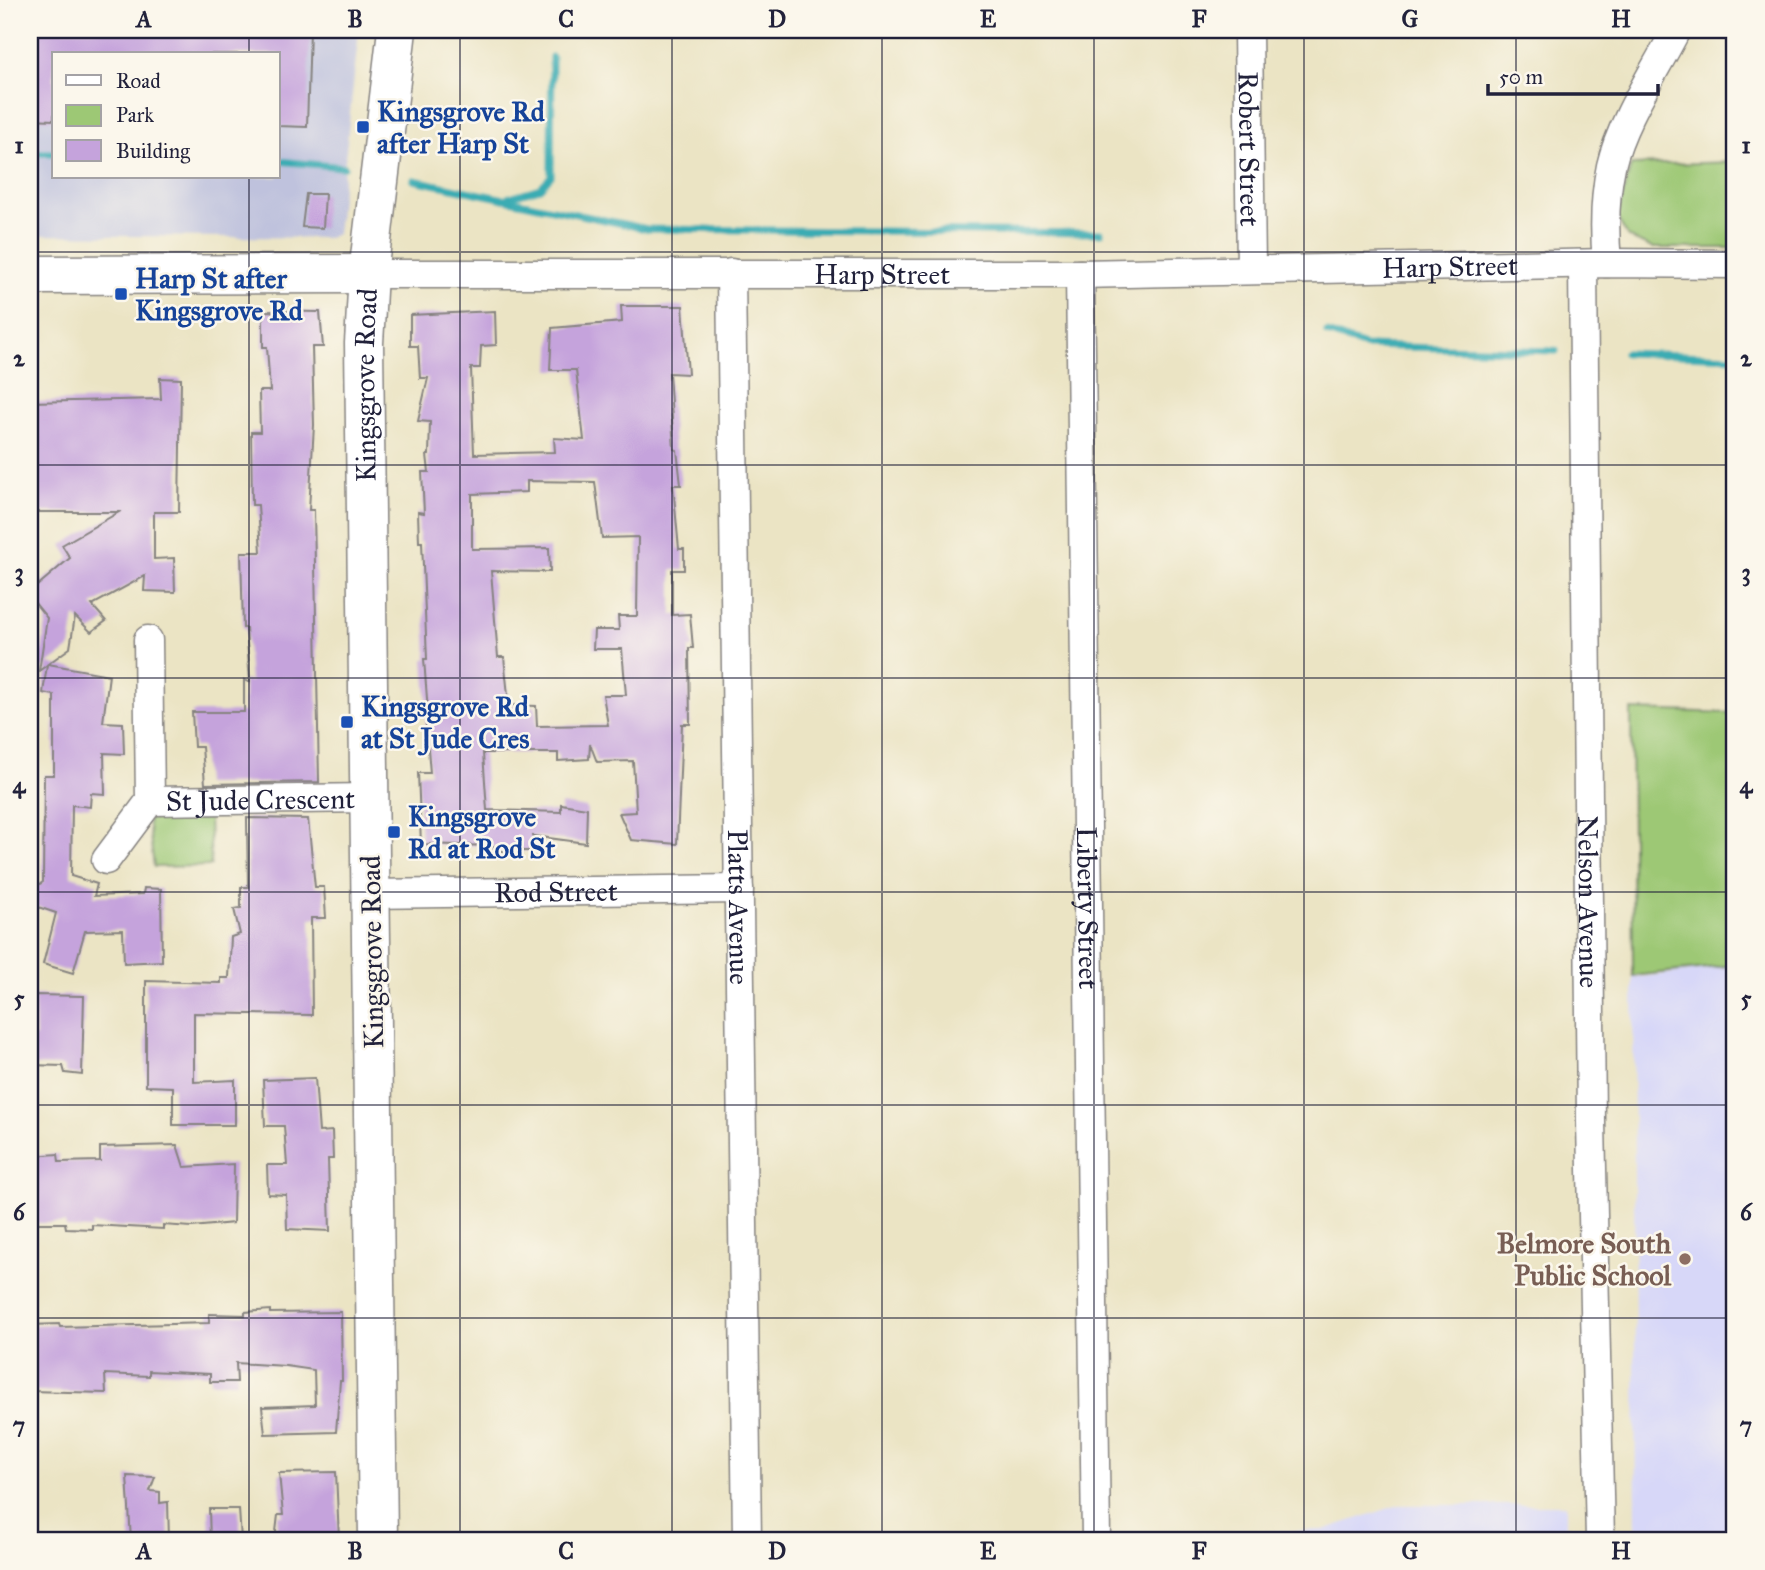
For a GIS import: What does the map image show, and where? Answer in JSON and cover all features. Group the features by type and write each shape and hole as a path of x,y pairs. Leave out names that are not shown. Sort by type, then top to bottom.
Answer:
{"main road":[{"name":"Kingsgrove Road","path":"378,1540 364,343 368,274 397,30"},
{"name":"Harp Street","path":"30,275 368,274"}],"street":[{"name":"Robert Street","path":"1248,30 1251,268"},
{"name":"Nelson Avenue","path":"1600,1540 1591,1122 1586,377 1595,264 1614,156 1676,30"},
{"name":"Harp Street","path":"368,274 1080,274 1251,268 1735,264"},
{"name":"Platts Avenue","path":"731,274 747,1540"},
{"name":"Liberty Street","path":"1080,274 1096,1540"},
{"name":"St Jude Crescent","path":"106,860 150,802 148,640"},
{"name":"St Jude Crescent","path":"150,802 369,798"},
{"name":"Rod Street","path":"370,894 739,889"}],"shaded area":[{"path":"30,30 359,30 337,234 328,238 30,235"},
{"name":"Belmore South Public School","path":"1735,966 1735,1540 1636,1540 1633,978"},
{"path":"1399,1505 1566,1505 1566,1540 1265,1540 1264,1532 1323,1530"}],"green space":[{"path":"1735,162 1735,248 1652,248 1628,237 1617,218 1631,165"},
{"path":"1631,710 1735,713 1735,965 1633,976"},
{"path":"148,819 209,819 211,866 154,867"}],"building":[{"path":"30,30 310,30 307,127 280,126 280,52 52,52 52,120 30,119"},
{"path":"306,194 325,194 323,228 302,227"},
{"path":"621,306 683,306 688,374 669,373 674,449 677,450 681,485 673,485 679,549 684,549 684,570 672,570 672,615 690,614 693,648 689,648 690,724 682,724 677,844 631,840 619,813 636,812 633,761 597,762 590,744 589,759 558,761 558,753 483,753 487,810 561,812 561,804 587,808 586,843 533,836 534,851 494,851 494,846 421,844 418,773 430,773 425,712 428,712 424,659 427,659 422,542 419,542 418,512 424,513 422,472 429,472 427,455 430,422 418,421 428,378 420,378 418,346 410,346 410,315 495,311 496,345 481,346 480,368 471,368 474,454 555,452 554,438 584,440 576,370 550,370 552,328 622,322","holes":["527,481 595,482 602,538 638,537 637,616 618,616 619,630 594,630 593,649 622,649 626,695 603,695 608,725 537,726 536,706 509,705 504,657 498,657 491,571 550,572 549,548 472,549 472,494 527,492"]},
{"path":"263,311 320,312 323,347 312,347 314,425 309,510 314,510 319,782 205,784 202,747 194,747 192,712 244,712 244,680 250,682 246,628 243,628 241,552 261,552 258,505 252,505 251,432 260,432 259,391 270,391 267,347 263,347"},
{"path":"160,378 181,379 179,512 154,512 154,559 174,558 175,592 144,591 145,576 92,605 106,621 91,632 75,616 70,648 48,664 109,675 103,722 123,723 124,754 104,753 105,794 91,793 90,807 72,805 71,876 97,884 94,896 143,894 144,888 161,889 162,961 124,963 123,930 85,931 73,973 43,964 56,913 32,905 37,886 43,882 44,775 54,775 54,695 43,693 47,665 39,671 47,618 30,597 30,592 70,558 62,545 119,512 30,512 30,402 161,399"},
{"path":"247,818 308,819 315,887 324,887 326,918 311,918 312,1015 194,1013 194,1082 235,1080 235,1125 173,1125 173,1087 146,1086 146,981 221,983 221,978 229,978 231,937 240,934 234,909 241,908 241,887 248,887"},
{"path":"34,995 84,996 82,1075 65,1073 63,1066 30,1065 30,1038 36,1037"},
{"path":"315,1078 319,1132 332,1131 333,1159 328,1159 330,1231 287,1229 286,1195 268,1194 267,1165 287,1165 284,1126 265,1126 263,1080"},
{"path":"177,1145 184,1167 234,1164 233,1223 192,1227 163,1225 163,1229 92,1225 92,1229 66,1228 65,1223 32,1223 32,1156 58,1154 59,1162 100,1161 100,1147"},
{"path":"270,1310 270,1313 341,1312 342,1381 336,1432 265,1434 262,1407 315,1405 314,1370 286,1366 236,1363 237,1382 210,1382 210,1374 149,1371 149,1376 105,1374 106,1393 30,1391 30,1325 59,1324 60,1327 209,1323 209,1314 245,1315 245,1312"},
{"path":"336,1472 339,1540 275,1540 278,1515 283,1515 279,1473"},
{"path":"127,1476 155,1477 150,1491 160,1492 160,1503 168,1502 169,1540 131,1540"},
{"path":"209,1509 239,1509 241,1540 210,1540"}],"waterway":[{"path":"503,199 540,188 551,176 552,57"},
{"path":"30,153 52,153"},
{"path":"280,161 344,167"},
{"path":"414,180 647,229 1101,233"},
{"path":"1327,333 1365,346 1556,351"},
{"path":"1625,353 1735,357"}],"place":[{"name":"Kingsgrove Rd after Harp St","path":"363,127"},
{"name":"Harp St after Kingsgrove Rd","path":"121,294"},
{"name":"Kingsgrove Rd at St Jude Cres","path":"347,722"},
{"name":"Kingsgrove Rd at Rod St","path":"394,832"},
{"name":"Belmore South Public School","path":"1685,1259"}]}
